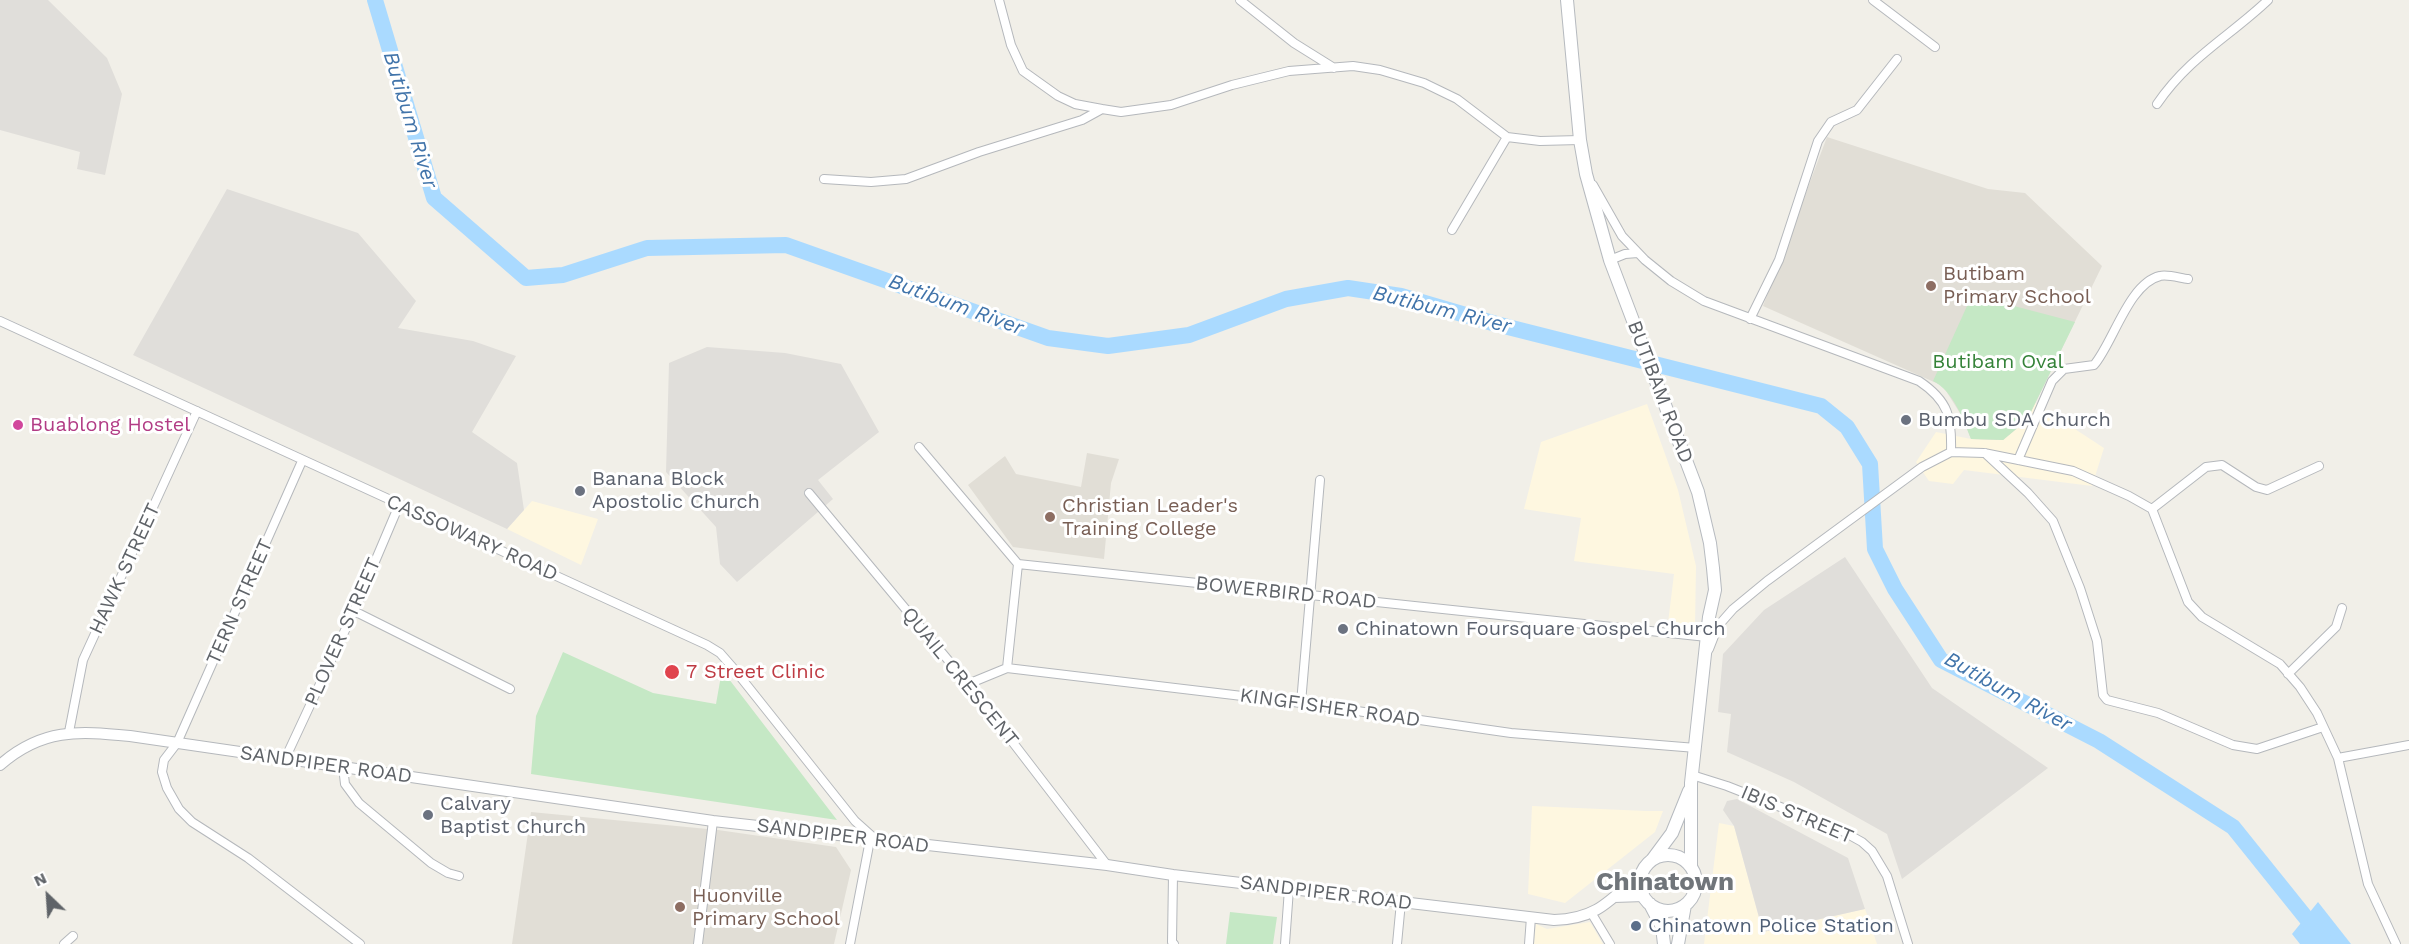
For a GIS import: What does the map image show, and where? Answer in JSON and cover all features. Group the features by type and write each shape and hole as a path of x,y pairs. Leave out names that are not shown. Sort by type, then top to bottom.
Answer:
{"main road":[{"name":"BUTIBAM ROAD","path":"1567,2 1580,140 1586,174 1610,260 1698,492 1710,543 1715,590 1707,637 1692,779 1691,867"},
{"name":"BUTIBAM ROAD","path":"1651,860 1668,841 1675,828 1692,779"},
{"path":"1646,900 1665,910 1674,910 1684,905 1695,890 1696,878 1691,867 1683,859 1673,855 1651,860 1643,871 1641,888 1646,900 1662,927 1664,944"},
{"path":"1678,944 1684,905"}],"street":[{"path":"999,0 1011,45 1023,71 1058,96 1075,104 1121,112 1171,105 1232,85 1289,71 1353,66 1380,70 1424,83 1457,99 1507,137 1540,141 1580,140"},
{"path":"1240,0 1294,43 1334,68"},
{"path":"1873,0 1935,47"},
{"path":"2157,104 2169,86 2196,58 2268,0"},
{"path":"1750,319 1779,260 1818,141 1831,122 1857,110 1897,59"},
{"path":"824,179 871,183 906,179 979,152 1082,120 1102,109"},
{"path":"1452,230 1507,137"},
{"path":"1586,174 1622,236 1671,281 1704,301 1919,381 1932,390 1943,404 1952,424 1951,452"},
{"path":"1610,260 1625,254 1638,253"},
{"path":"2018,460 2052,381 2064,369 2094,365 2102,355 2124,309 2144,285 2160,276 2188,279"},
{"name":"CASSOWARY ROAD","path":"0,321 707,645 720,653 855,821 874,840"},
{"name":"HAWK STREET","path":"69,732 83,660 197,411"},
{"path":"919,447 1018,564 1007,668"},
{"path":"1705,658 1718,626 1733,609 1767,581 1923,467 1951,452 1984,453 2073,471 2152,509 2188,602 2202,617 2280,664 2317,713 2338,758 2368,884 2396,944"},
{"path":"1984,453 2028,493 2053,520 2080,588 2097,641 2103,695 2107,700 2158,713 2233,745 2257,748 2323,727"},
{"name":"TERN STREET","path":"302,461 177,743 164,760 162,772 166,788 179,809 192,822 248,858 360,944"},
{"path":"2152,509 2206,467 2223,465 2256,487 2267,490 2319,466"},
{"path":"1301,703 1320,480"},
{"name":"QUAIL CRESCENT","path":"809,493 968,684 1107,865"},
{"name":"PLOVER STREET","path":"285,759 354,611 399,505"},
{"name":"BOWERBIRD ROAD","path":"1018,564 1707,637"},
{"path":"2289,674 2319,641 2336,627 2342,608"},
{"path":"354,611 510,689"},
{"name":"KINGFISHER ROAD","path":"968,684 1007,668 1301,703 1511,733 1696,748"},
{"name":"SANDPIPER ROAD","path":"0,765 21,749 41,740 69,732 130,736 713,821 1107,865 1173,875 1531,917 1565,919 1592,914 1643,871"},
{"path":"2338,758 2409,745"},
{"path":"343,767 345,784 359,802 431,863 448,873 459,876"},
{"name":"IBIS STREET","path":"1692,779 1748,794 1844,832 1862,842 1872,851 1887,876 1908,944"},
{"path":"698,944 713,821"},
{"path":"850,944 874,840"},
{"path":"1172,943 1173,875"},
{"path":"1285,944 1289,889"},
{"path":"1614,897 1646,900"},
{"path":"1397,944 1401,902"},
{"path":"1592,914 1610,944"},
{"path":"1529,944 1531,917"},
{"path":"64,944 73,936"}],"shaded area":[{"path":"0,0 48,0 107,58 122,94 105,175 77,169 80,152 0,130"},
{"name":"Butibam Primary School","path":"1827,137 1988,189 2025,193 2102,266 2027,420 2003,440 1971,439 1963,418 1943,386 1763,306"},
{"path":"227,189 358,233 416,301 398,328 473,341 516,356 472,432 517,463 524,510 507,529 133,355"},
{"path":"707,347 785,353 841,364 879,432 818,480 833,499 737,582 720,564 716,527 666,472 669,363"},
{"path":"2035,403 2104,448 2092,486 1964,470 1953,484 1929,481 1916,462 1936,432 1971,439 2027,420"},
{"path":"1647,404 1678,490 1696,566 1695,628 1668,623 1674,574 1574,561 1581,518 1524,509 1541,442"},
{"name":"Christian Leader's Training College","path":"1087,453 1119,459 1111,483 1104,559 1013,547 968,485 1005,456 1016,474 1081,487"},
{"path":"532,501 598,519 581,565 507,529"},
{"path":"1845,557 1932,688 2048,768 1902,879 1887,834 1794,782 1727,752 1731,714 1718,712 1723,654 1764,610"},
{"path":"1737,799 1848,858 1865,909 1763,932 1734,826 1723,810 1727,801"},
{"path":"1532,806 1663,811 1655,832 1565,903 1528,894"},
{"name":"Huonville Primary School","path":"531,812 718,830 836,847 851,870 834,944 512,944"},
{"path":"1719,823 1734,826 1763,932 1865,909 1877,944 1704,944"},
{"path":"1590,922 1603,944 1534,944 1536,924 1547,929"}],"green space":[{"name":"Butibam Oval","path":"1972,295 2075,322 2027,420 2003,440 1971,439 1952,398 1933,381"},
{"path":"563,652 653,693 716,704 722,670 837,820 531,774 536,716"},
{"path":"1230,912 1277,917 1273,944 1226,944"}],"water":[{"path":"2318,902 2351,944 2300,944 2292,934"}],"waterway":[{"name":"Butibum River","path":"375,0 434,198 526,278 563,275 647,248 786,245 1048,338 1108,346 1189,335 1286,299 1348,288 1401,296 1496,324 1821,406 1847,427 1870,464 1875,549 1895,589 1941,660 2099,741 2233,827 2327,944"}],"place":[{"name":"Butibam Primary School","path":"1931,286"},
{"name":"Bumbu SDA Church","path":"1906,420"},
{"name":"Buablong Hostel","path":"18,425"},
{"name":"Banana Block Apostolic Church","path":"580,491"},
{"name":"Christian Leader's Training College","path":"1050,517"},
{"name":"Chinatown Foursquare Gospel Church","path":"1343,629"},
{"name":"7 Street Clinic","path":"672,672"},
{"name":"Calvary Baptist Church","path":"428,815"},
{"name":"Huonville Primary School","path":"680,907"},
{"name":"Chinatown Police Station","path":"1636,926"}],"district":[{"name":"Chinatown","path":"1665,882"}]}
